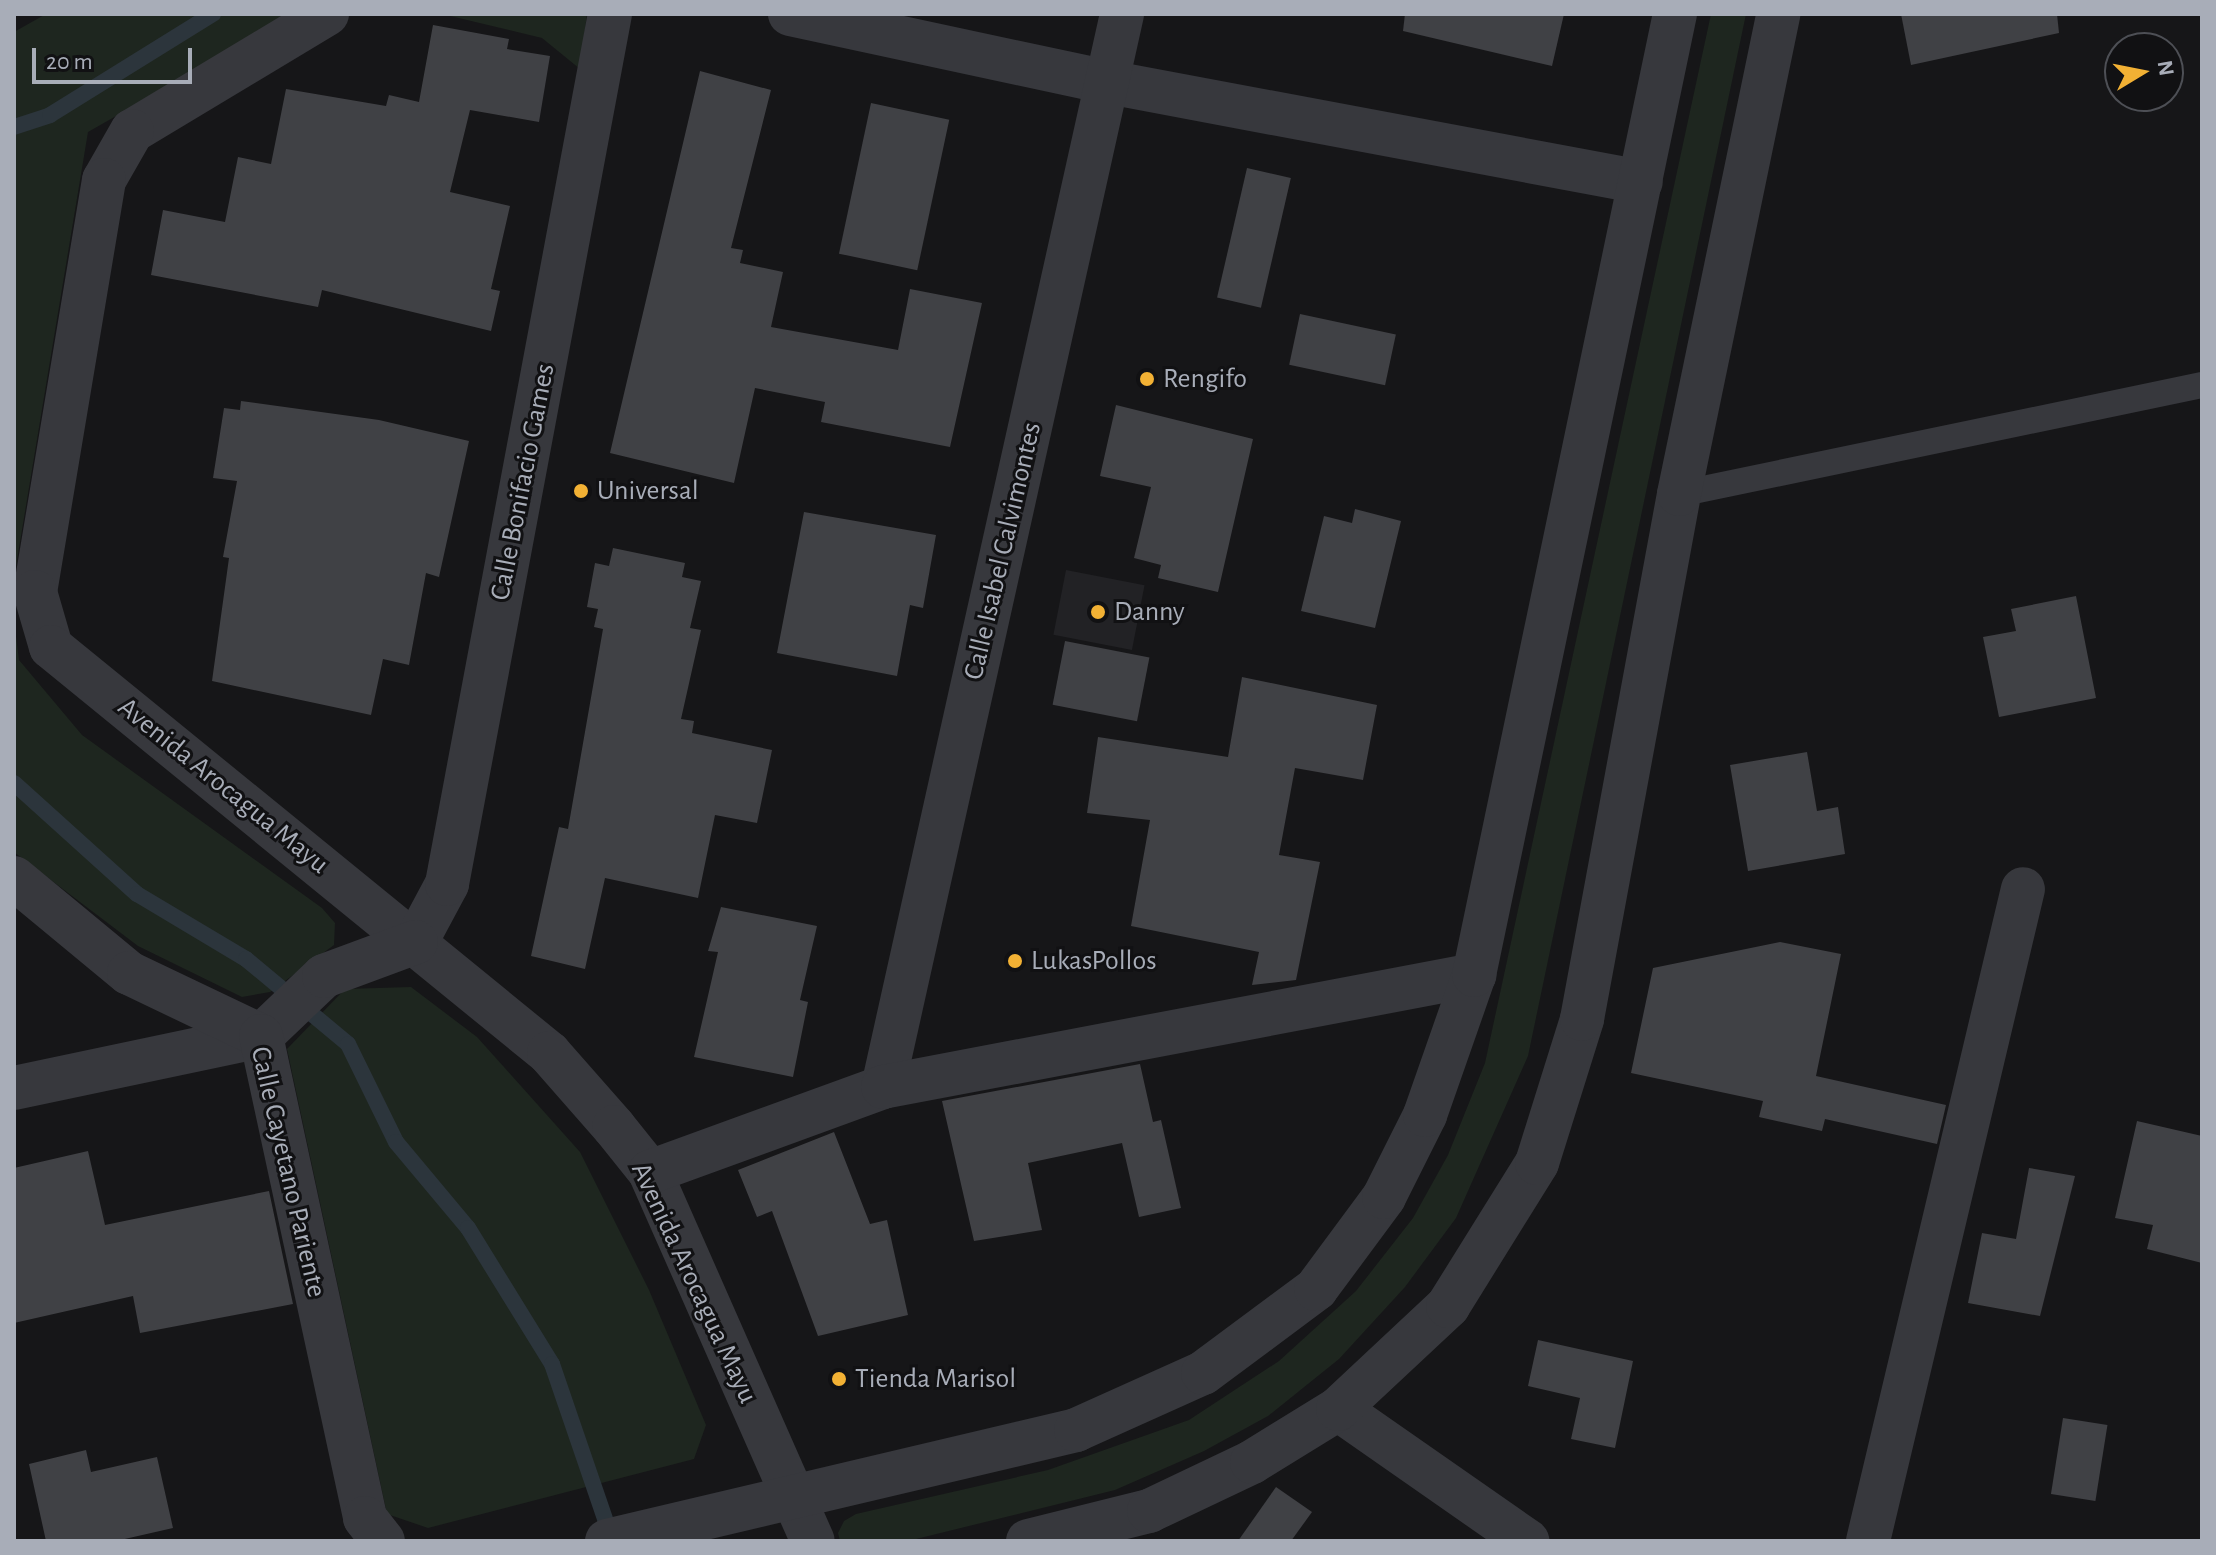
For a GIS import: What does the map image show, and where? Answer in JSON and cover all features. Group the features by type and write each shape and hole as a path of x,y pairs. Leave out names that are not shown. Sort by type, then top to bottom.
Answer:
{"street":[{"name":"Avenida Arocagua Mayu","path":"327,14 132,131 104,180 35,592 51,647 549,1053 650,1172 792,1500 813,1541"},
{"name":"Calle Bonifacio Games","path":"416,942 447,884 610,14"},
{"path":"790,14 1108,82 1641,182"},
{"name":"Calle Isabel Calvimontes","path":"883,1087 1122,14"},
{"path":"620,1538 792,1500 1076,1430 1203,1373 1316,1289 1384,1197 1425,1115 1474,975 1675,14"},
{"path":"1028,1541 1149,1511 1252,1462 1338,1409 1448,1306 1537,1163 1582,1019 1679,494 1778,14"},
{"name":"Calle Cayetano Pariente","path":"14,878 129,973 261,1036 365,1518 383,1541"},
{"path":"1868,1541 2023,889"},
{"path":"14,1088 261,1036 324,976 416,942"},
{"path":"650,1172 883,1087 1474,975"},
{"path":"1338,1409 1527,1541"}],"lane":[{"path":"1679,494 2202,385"}],"shaded area":[{"path":"46,14 295,14 88,132 14,578 14,32"},
{"path":"442,14 587,14 580,69 542,38"},
{"path":"1711,14 1746,14 1528,1056 1456,1218 1405,1287 1339,1359 1268,1416 1204,1451 1115,1490 908,1541 840,1541 838,1533 844,1521 856,1514 1048,1470 1189,1420 1279,1361 1356,1291 1413,1218 1448,1155 1485,1063"},
{"path":"1066,570 1145,585 1132,650 1053,635"},
{"path":"14,620 19,660 82,735 322,908 335,923 334,945 270,992 242,997 138,946 14,852"},
{"path":"411,987 477,1037 580,1152 649,1290 706,1425 694,1459 428,1528 387,1514 287,1049 345,989"}],"building":[{"path":"1405,14 1564,14 1552,66 1403,31"},
{"path":"1901,14 2057,14 2059,33 1911,65"},
{"path":"433,25 509,39 507,49 550,56 539,122 470,110 450,192 510,206 491,289 500,291 491,331 322,290 318,307 151,275 163,210 225,222 238,157 271,164 286,89 386,106 389,95 419,102"},
{"path":"700,71 771,90 731,248 743,250 740,263 783,272 771,327 898,350 910,289 982,303 950,447 821,422 825,402 755,388 734,483 610,453"},
{"path":"871,103 949,120 917,270 839,254"},
{"path":"1247,168 1291,178 1261,308 1217,298"},
{"path":"1300,314 1396,334 1385,385 1289,365"},
{"path":"241,401 379,420 469,441 439,577 426,573 409,665 383,659 371,715 212,681 229,558 223,557 237,481 213,478 224,408 240,410"},
{"path":"1116,405 1253,439 1218,592 1158,578 1161,565 1134,558 1151,487 1100,476"},
{"path":"1355,509 1401,521 1375,628 1301,611 1324,516 1352,523"},
{"path":"804,512 936,535 923,608 910,605 897,676 777,653"},
{"path":"613,548 685,563 682,577 701,581 690,628 701,630 681,719 694,721 692,733 772,750 757,823 715,815 698,898 605,878 585,969 531,956 559,827 568,829 603,629 594,627 598,609 587,607 595,563 609,566"},
{"path":"2076,596 2096,698 1999,717 1983,637 2016,631 2011,609"},
{"path":"1065,641 1149,657 1137,721 1053,705"},
{"path":"1242,677 1377,705 1363,780 1295,768 1279,855 1320,862 1296,980 1252,985 1259,952 1131,926 1150,820 1087,813 1098,737 1228,757"},
{"path":"1807,752 1817,811 1838,807 1845,854 1748,871 1730,765"},
{"path":"721,907 817,926 800,1000 808,1002 793,1077 694,1057 718,952 708,951"},
{"path":"1780,942 1841,954 1816,1076 1946,1105 1937,1144 1825,1119 1822,1131 1759,1117 1763,1101 1631,1073 1653,968"},
{"path":"1140,1064 1153,1122 1161,1120 1181,1208 1139,1217 1122,1143 1028,1163 1042,1230 974,1241 942,1101"},
{"path":"2137,1121 2202,1136 2202,1263 2147,1249 2153,1225 2115,1218"},
{"path":"834,1132 870,1224 887,1220 908,1315 818,1336 772,1211 757,1217 738,1170"},
{"path":"88,1151 105,1225 269,1191 293,1304 140,1333 133,1296 14,1323 14,1168"},
{"path":"2029,1168 2075,1176 2040,1316 1968,1303 1982,1233 2016,1239"},
{"path":"1538,1340 1633,1361 1615,1448 1571,1439 1580,1398 1528,1386"},
{"path":"2063,1418 2107,1425 2095,1501 2051,1494"},
{"path":"86,1450 91,1472 157,1457 173,1528 116,1541 46,1541 29,1464"},
{"path":"1276,1487 1312,1512 1291,1541 1238,1541"}],"waterway":[{"path":"14,127 50,115 213,14"},
{"path":"14,783 137,894 246,959 348,1044 396,1142 468,1228 552,1364 612,1539"}],"place":[{"name":"Rengifo","path":"1147,379"},
{"name":"Universal","path":"581,491"},
{"name":"Danny","path":"1098,612"},
{"name":"LukasPollos","path":"1015,961"},
{"name":"Tienda Marisol","path":"839,1379"}]}
